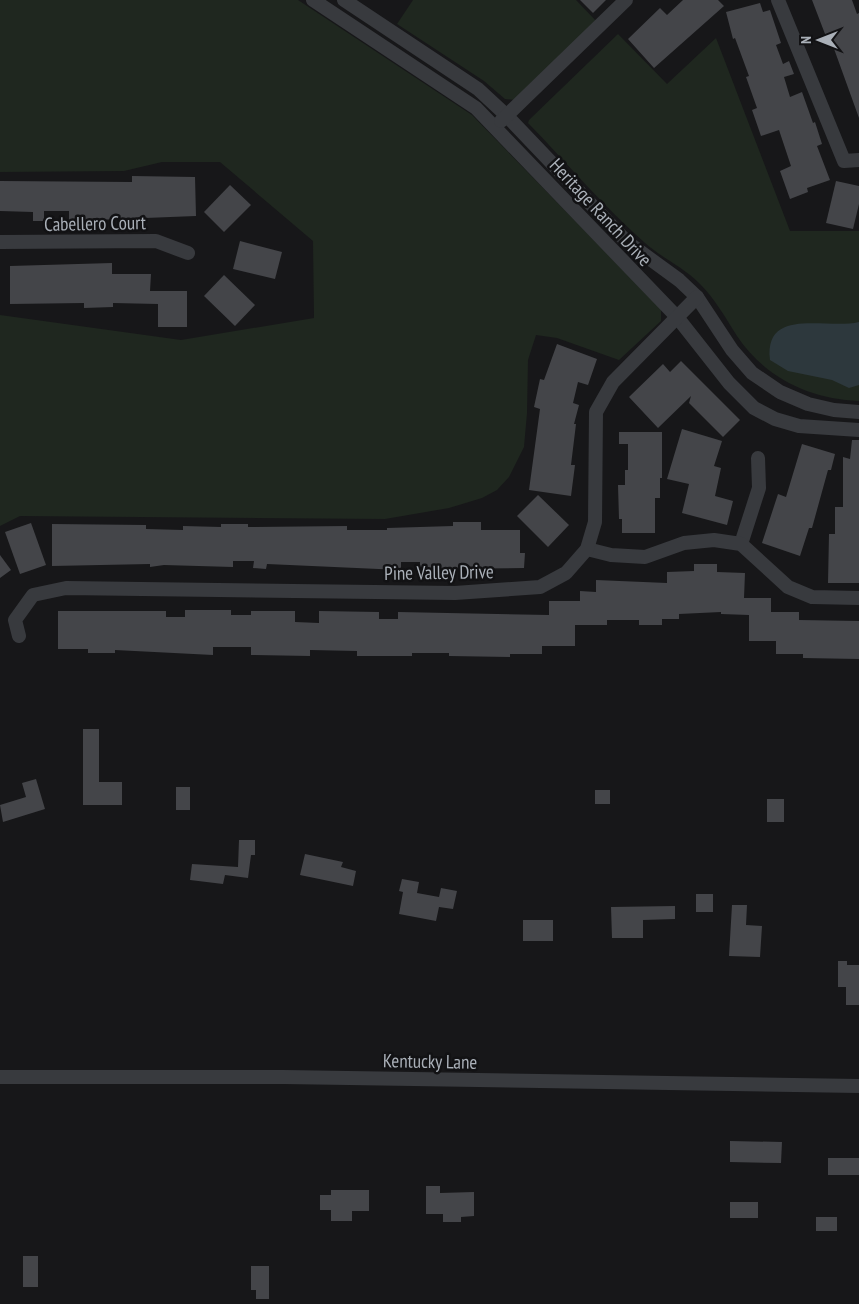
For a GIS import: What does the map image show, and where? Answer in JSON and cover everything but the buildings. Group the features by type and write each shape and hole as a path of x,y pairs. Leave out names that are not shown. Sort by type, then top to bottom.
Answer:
{"street":[{"name":"Heritage Ranch Drive","path":"344,0 478,89 507,116 627,242 679,280 696,297 742,362 764,382 808,404 834,410 859,412"},
{"path":"495,126 626,0"},
{"path":"778,0 844,161 859,160"},
{"name":"Heritage Ranch Drive","path":"319,1 460,96 495,126 677,317 729,383 754,408 775,419 799,426 859,430"},
{"name":"Cabellero Court","path":"0,242 156,241 188,253"},
{"name":"Pine Valley Drive","path":"19,636 15,620 33,595 66,588 455,593 540,587 566,573 587,549 595,522 596,412 613,382 696,297"},
{"path":"741,544 759,488 758,458"},
{"path":"587,549 611,556 645,557 684,543 714,540 741,544 788,587 812,598 859,598"},
{"name":"Kentucky Lane","path":"0,1077 284,1077 859,1086"}],"shaded area":[{"path":"0,0 298,0 472,115 661,309 661,321 619,360 557,338 536,335 528,360 524,447 509,477 497,490 482,498 449,508 385,519 20,516 0,526 0,315 181,340 314,318 314,316 313,241 220,162 162,162 124,171 0,172"},
{"path":"413,0 576,0 598,23 516,100 505,99 484,81 397,24"},
{"path":"618,34 667,84 716,38 790,231 859,231 859,401 823,396 806,391 790,384 761,364 748,351 705,289 630,229 528,123"},
{"path":"859,322 859,385 849,388 832,380 788,371 770,360 771,343 777,332 787,326"}]}
